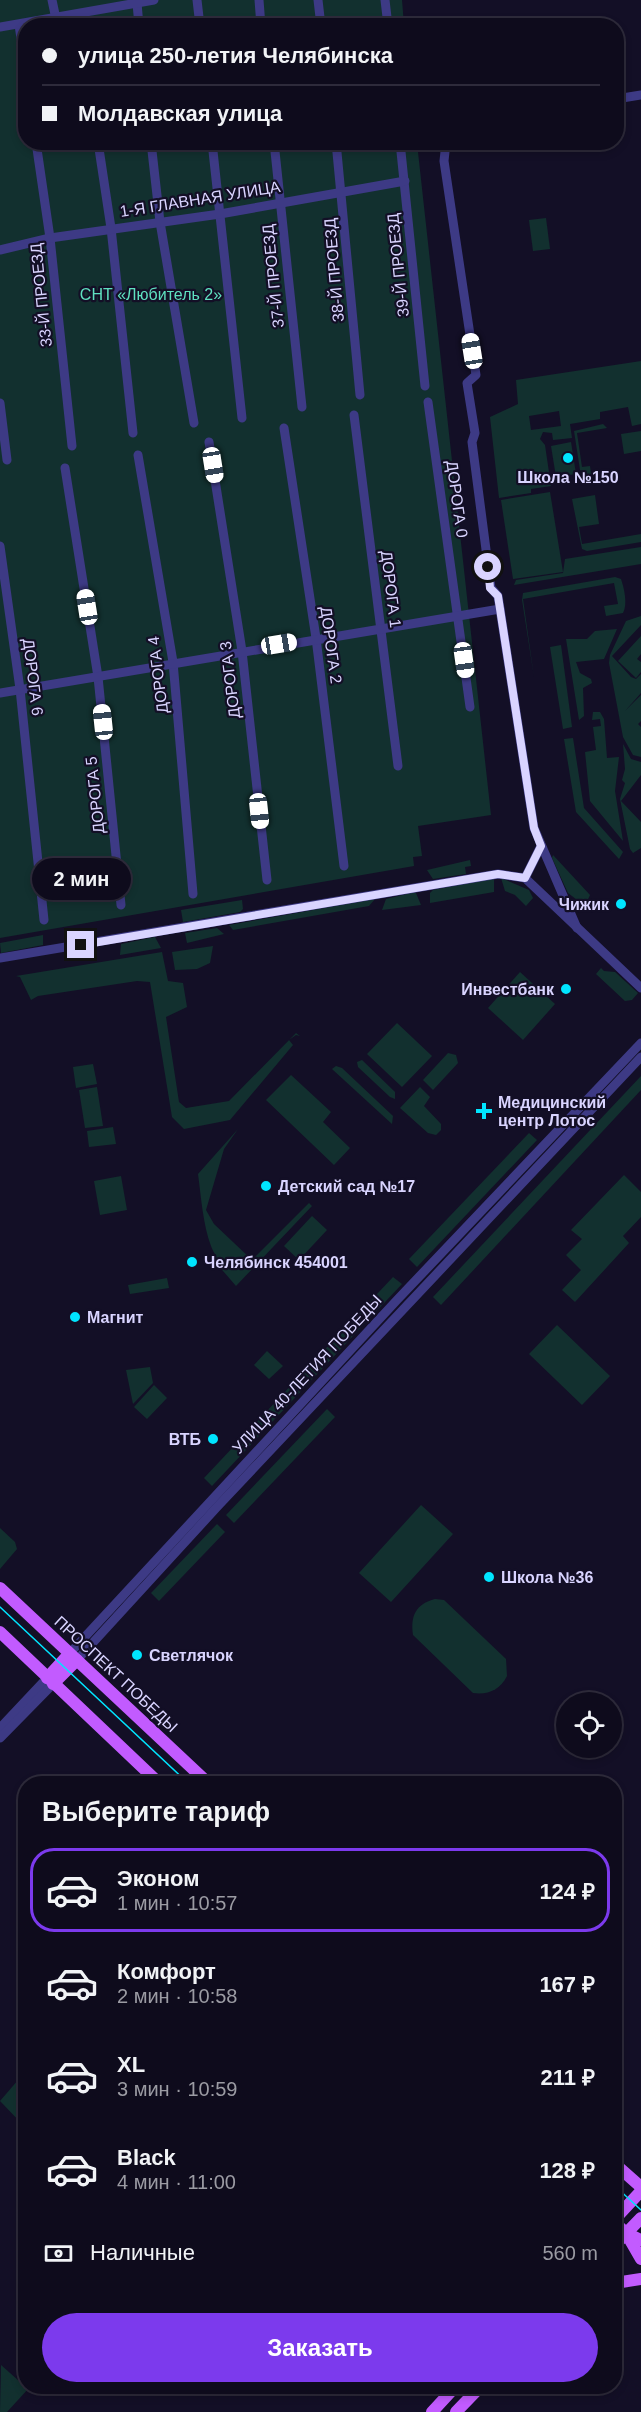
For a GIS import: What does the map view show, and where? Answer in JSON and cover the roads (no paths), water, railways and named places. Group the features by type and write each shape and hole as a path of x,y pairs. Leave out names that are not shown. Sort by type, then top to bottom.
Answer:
{"main road":[{"name":"ПРОСПЕКТ ПОБЕДЫ","path":"0,1588 200,1776"},
{"path":"0,1632 151,1776"},
{"name":"УЛИЦА 40-ЛЕТИЯ ПОБЕДЫ","path":"50,1681 73,1657"},
{"path":"622,2171 641,2189 622,2212"},
{"path":"622,2237 641,2218"},
{"path":"622,2229 641,2259"},
{"path":"626,2233 641,2240"},
{"path":"622,2282 641,2279"},
{"path":"432,2412 449,2394"},
{"path":"456,2412 473,2394"}],"street":[{"path":"52,0 56,18"},
{"path":"84,18 122,2 136,3 154,0"},
{"path":"197,0 199,18"},
{"path":"259,0 260,18"},
{"path":"318,0 320,18"},
{"path":"385,0 387,18"},
{"path":"136,3 138,18"},
{"path":"0,27 18,25"},
{"path":"624,98 641,95"},
{"name":"33-Й ПРОЕЗД","path":"37,150 50,238 72,446"},
{"path":"99,150 111,228 133,433"},
{"path":"152,150 160,222 194,423"},
{"path":"213,150 243,418"},
{"name":"37-Й ПРОЕЗД","path":"275,150 302,407"},
{"name":"38-Й ПРОЕЗД","path":"337,150 360,395"},
{"name":"39-Й ПРОЕЗД","path":"401,150 424,386"},
{"path":"445,150 444,162 476,375 467,383 475,433 472,442 490,588 498,596 534,828 577,928"},
{"name":"1-Я ГЛАВНАЯ УЛИЦА","path":"0,250 50,238 220,214 280,201 405,181"},
{"name":"ДОРОГА 0","path":"428,402 470,707"},
{"path":"0,403 7,460"},
{"name":"ДОРОГА 1","path":"354,415 398,766"},
{"name":"ДОРОГА 2","path":"284,428 316,638 344,866"},
{"name":"ДОРОГА 3","path":"209,442 242,651 267,880"},
{"name":"ДОРОГА 4","path":"138,454 173,662 193,894"},
{"name":"ДОРОГА 5","path":"65,468 98,676 121,905"},
{"name":"ДОРОГА 6","path":"0,546 20,689 44,920"},
{"path":"0,693 457,614 500,609"},
{"path":"525,878 541,846"},
{"path":"0,958 498,874 525,878 641,988"},
{"name":"УЛИЦА 40-ЛЕТИЯ ПОБЕДЫ","path":"555,1141 641,1043"},
{"name":"УЛИЦА 40-ЛЕТИЯ ПОБЕДЫ","path":"73,1657 417,1286 555,1141 641,1057"},
{"name":"УЛИЦА 40-ЛЕТИЯ ПОБЕДЫ","path":"0,1728 50,1681"},
{"name":"УЛИЦА 40-ЛЕТИЯ ПОБЕДЫ","path":"0,1738 50,1681"}],"tram line":[{"path":"0,1607 180,1776"},
{"path":"622,2192 641,2210"}],"place":[{"name":"Школа №150","path":"568,458"},
{"name":"Чижик","path":"621,904"},
{"name":"Инвестбанк","path":"566,989"},
{"name":"Медицинский центр Лотос","path":"484,1111"},
{"name":"Детский сад №17","path":"266,1186"},
{"name":"Челябинск 454001","path":"192,1262"},
{"name":"Магнит","path":"75,1317"},
{"name":"ВТБ","path":"213,1439"},
{"name":"Школа №36","path":"489,1577"},
{"name":"Светлячок","path":"137,1655"}],"park label":[{"name":"СНТ «Любитель 2»","path":"151,294"}]}
